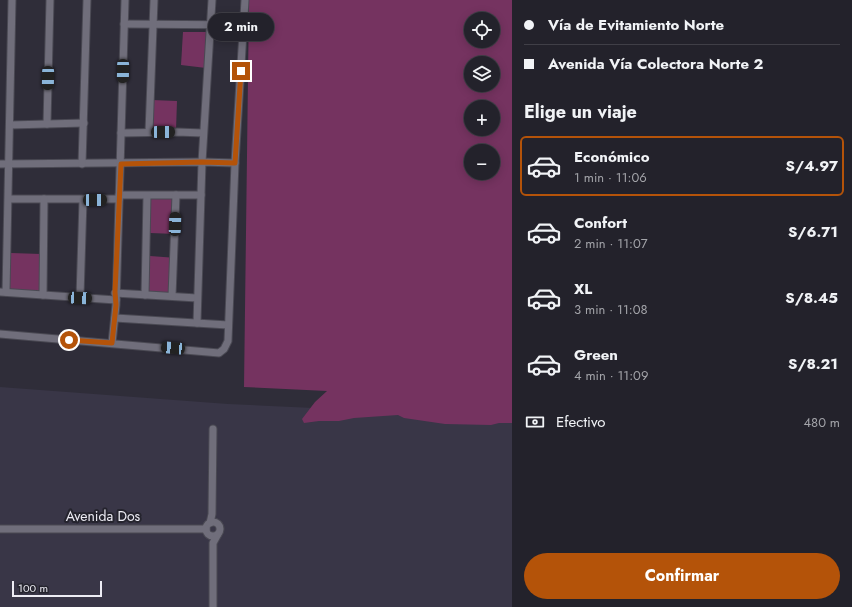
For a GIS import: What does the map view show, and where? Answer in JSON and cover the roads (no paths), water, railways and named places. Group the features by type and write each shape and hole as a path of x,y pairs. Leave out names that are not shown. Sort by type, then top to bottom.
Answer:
{"street":[{"path":"12,0 8,164 9,199 3,292 80,298 145,294 197,298"},
{"path":"47,124 50,0"},
{"path":"82,164 87,0"},
{"path":"112,343 116,296 125,0"},
{"path":"150,132 154,0"},
{"path":"197,323 203,133 212,0"},
{"path":"0,334 219,352 224,350 228,340 235,163 245,0"},
{"path":"124,24 244,25"},
{"path":"10,125 84,124"},
{"path":"121,133 203,133"},
{"path":"0,164 235,163"},
{"path":"172,296 176,195"},
{"path":"9,199 82,200 119,197 201,195"},
{"path":"145,294 147,196"},
{"path":"43,295 44,199"},
{"path":"80,298 82,200"},
{"path":"115,318 228,325"},
{"path":"213,429 212,514 210,528 214,543 213,607"},
{"path":"210,528 220,528 214,543"},
{"name":"Avenida Dos","path":"0,529 210,528 214,536 218,534"}]}
